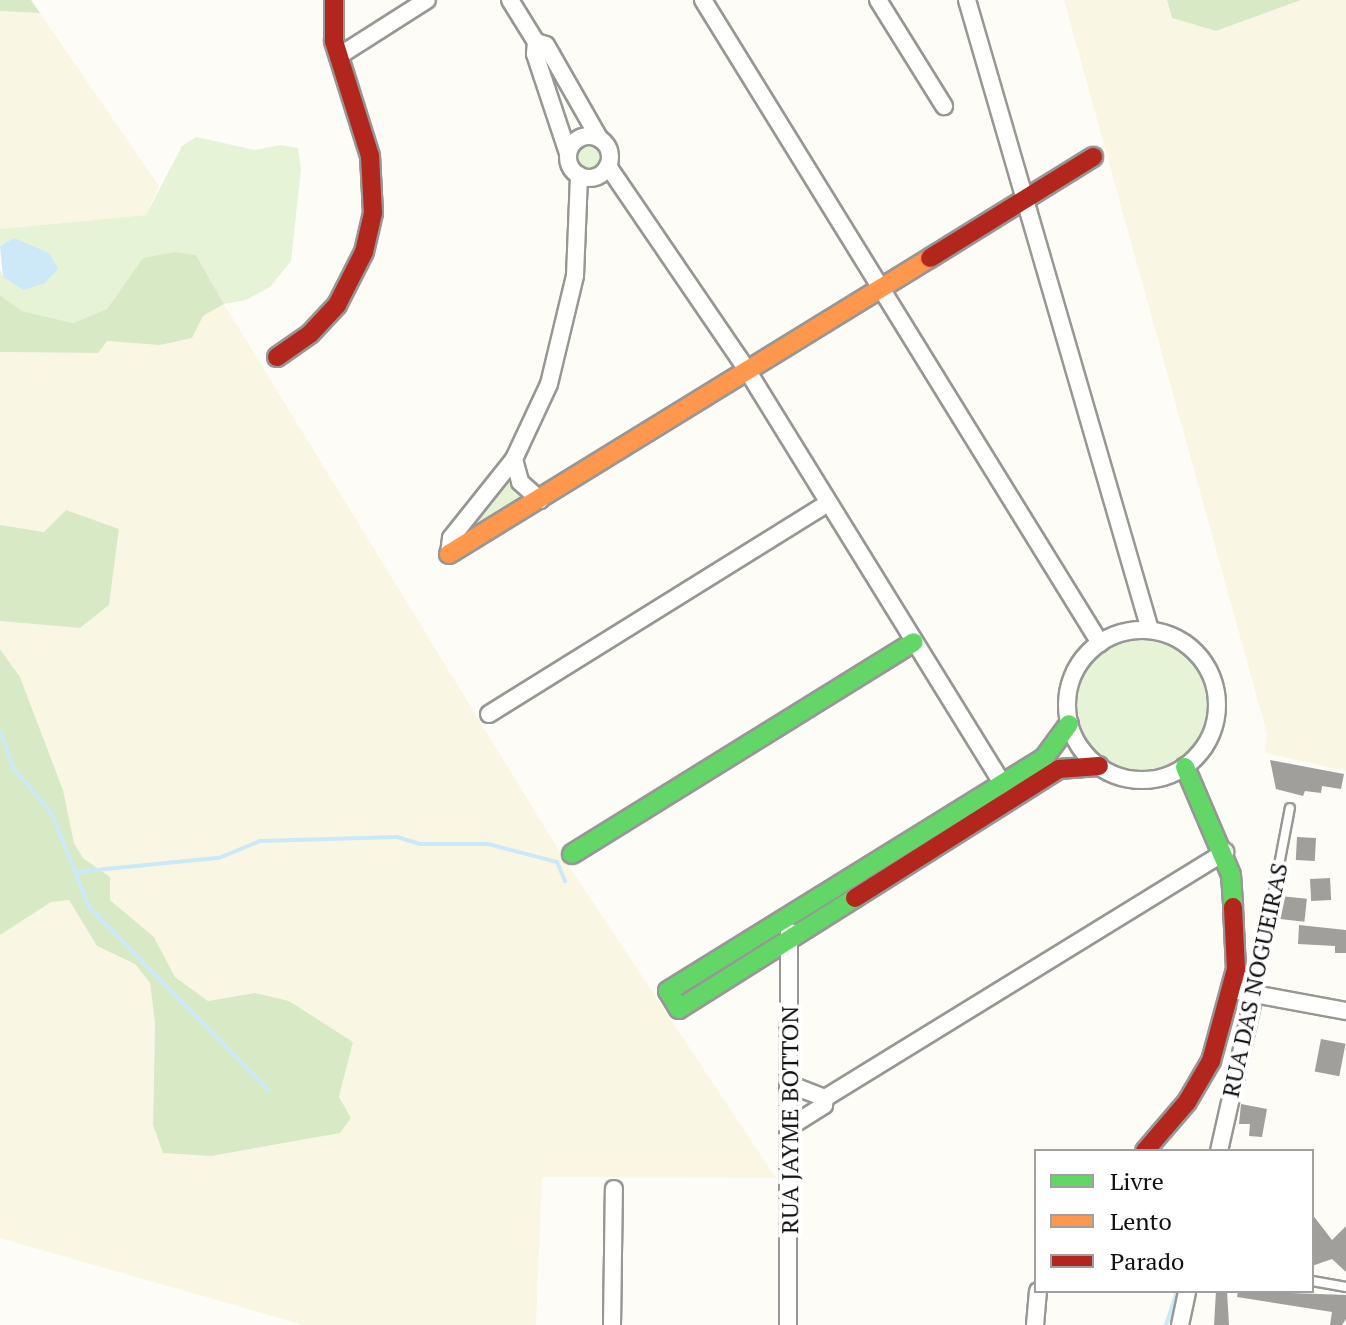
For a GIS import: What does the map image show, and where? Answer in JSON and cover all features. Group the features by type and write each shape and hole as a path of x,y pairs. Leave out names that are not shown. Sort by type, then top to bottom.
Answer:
{"street":[{"path":"277,357 337,305 357,270 369,233 374,194 370,156 339,56 334,0"},
{"path":"339,56 427,0"},
{"path":"449,554 451,538 514,459 538,410 565,332 575,276 579,175 568,153 535,54 536,42 510,0"},
{"path":"703,0 883,286 1100,643"},
{"path":"878,0 944,106"},
{"path":"967,0 1150,630"},
{"path":"536,42 546,45 610,154 608,166 592,178 579,175"},
{"path":"568,153 580,138 599,138"},
{"path":"449,554 1093,157"},
{"path":"608,166 747,370 1007,791"},
{"path":"514,459 520,482 540,500"},
{"path":"489,714 827,504"},
{"path":"1069,724 1044,758 1007,791 791,938 679,1009 668,991 783,917 1007,791 1059,769 1099,766 1135,779 1161,777 1185,767 1210,737 1217,712 1215,686 1196,652 1175,637 1150,630 1124,632 1100,643 1074,673 1067,698 1069,724 1080,747 1099,766"},
{"path":"572,854 914,642"},
{"path":"1147,1149 1200,1082 1220,1038 1233,990 1238,922 1225,852 1185,767"},
{"path":"825,1098 1225,852"},
{"name":"RUA JAYME BOTTON","path":"783,917 791,938 788,1325"},
{"path":"1233,990 1255,991 1346,1011"},
{"name":"RUA DAS NOGUEIRAS","path":"1219,1149 1255,991"},
{"path":"791,1085 825,1098"},
{"path":"791,1126 824,1105 825,1098"},
{"path":"612,1325 614,1189"},
{"path":"1035,1325 1038,1293"},
{"path":"1180,1325 1187,1293"}],"lane":[{"name":"RUA DAS NOGUEIRAS","path":"1255,991 1290,808"},
{"path":"1314,1281 1346,1287"}],"shaded area":[{"path":"1064,0 1167,0 1172,18 1216,31 1301,0 1346,0 1346,771 1265,753 1267,734"},
{"path":"0,11 40,13 159,186 146,215 0,229"},
{"path":"224,304 563,857 776,1178 542,1177 536,1325 304,1325 0,1238 0,935 51,901 69,900 97,946 135,964 150,983 155,1023 153,1125 274,1143 340,1133 339,1097 353,1042 255,993 208,1001 175,977 154,937 110,900 110,877 83,858 74,843 63,790 20,677 0,649 0,621 80,628 109,605 119,529 44,532 0,525 0,352 97,353 107,341 192,337 203,316"}],"green space":[{"path":"0,0 31,0 40,13 0,11"},
{"path":"1167,0 1301,0 1216,31 1172,18"},
{"path":"196,137 255,150 280,145 298,148 301,169 291,261 270,287 246,300 224,304 196,255 144,258 107,309 73,323 22,311 0,295 0,270 3,277 14,238 0,246 0,229 146,215 182,146"},
{"path":"589,144 598,148 602,157 598,166 589,170 580,166 576,157 580,148"},
{"path":"175,252 196,255 224,304 203,316 192,338 160,345 107,341 98,353 0,352 0,295 22,311 73,323 107,309 143,258"},
{"path":"505,482 513,483 520,492 518,501 469,530"},
{"path":"66,510 119,529 109,605 80,628 0,621 0,525 44,532"},
{"path":"1142,639 1167,644 1188,659 1203,680 1208,705 1203,730 1188,751 1167,766 1142,771 1117,766 1096,751 1081,730 1076,705 1081,680 1096,659 1117,644"},
{"path":"0,649 20,677 63,790 74,843 83,858 110,877 110,900 154,937 175,977 208,1001 255,993 289,1001 353,1042 339,1097 351,1118 340,1133 211,1156 163,1153 153,1125 155,1023 150,983 135,964 97,946 69,900 51,902 0,935"}],"water":[{"path":"14,238 49,253 58,269 45,283 24,290 3,277 0,246"}],"building":[{"path":"1270,760 1344,774 1341,789 1322,786 1321,793 1305,791 1303,796 1276,789"},
{"path":"1297,837 1316,838 1315,861 1296,860"},
{"path":"1330,878 1331,900 1311,901 1310,879"},
{"path":"1280,896 1307,899 1304,922 1278,919"},
{"path":"1299,925 1346,930 1346,953 1335,953 1335,946 1298,944"},
{"path":"1321,1039 1346,1044 1339,1076 1315,1071"},
{"path":"1241,1104 1267,1109 1262,1137 1249,1136 1250,1124 1239,1124"},
{"path":"1314,1217 1332,1240 1346,1226 1346,1272 1332,1259 1314,1265"},
{"path":"1216,1293 1227,1293 1229,1325 1214,1325"},
{"path":"1238,1293 1346,1295 1346,1319 1342,1325 1330,1325 1332,1312 1237,1297"}],"waterway":[{"path":"0,731 14,769 52,814 89,907 268,1090"},
{"path":"75,872 219,858 260,841 397,837 420,844 488,844 557,862 565,881"},
{"path":"1166,1325 1176,1293"}],"traffic: fast":[{"path":"572,854 914,642"},
{"path":"855,898 679,1009 668,991 1044,758 1069,724"},
{"path":"1185,767 1231,875 1233,907"}],"traffic: slow":[{"path":"449,554 930,258"}],"traffic: jam":[{"path":"277,357 310,334 337,305 364,252 373,213 370,156 334,41 334,0"},
{"path":"930,258 1093,157"},
{"path":"855,898 1059,769 1099,766"},
{"path":"1147,1149 1187,1102 1211,1061 1236,969 1233,907"}]}
